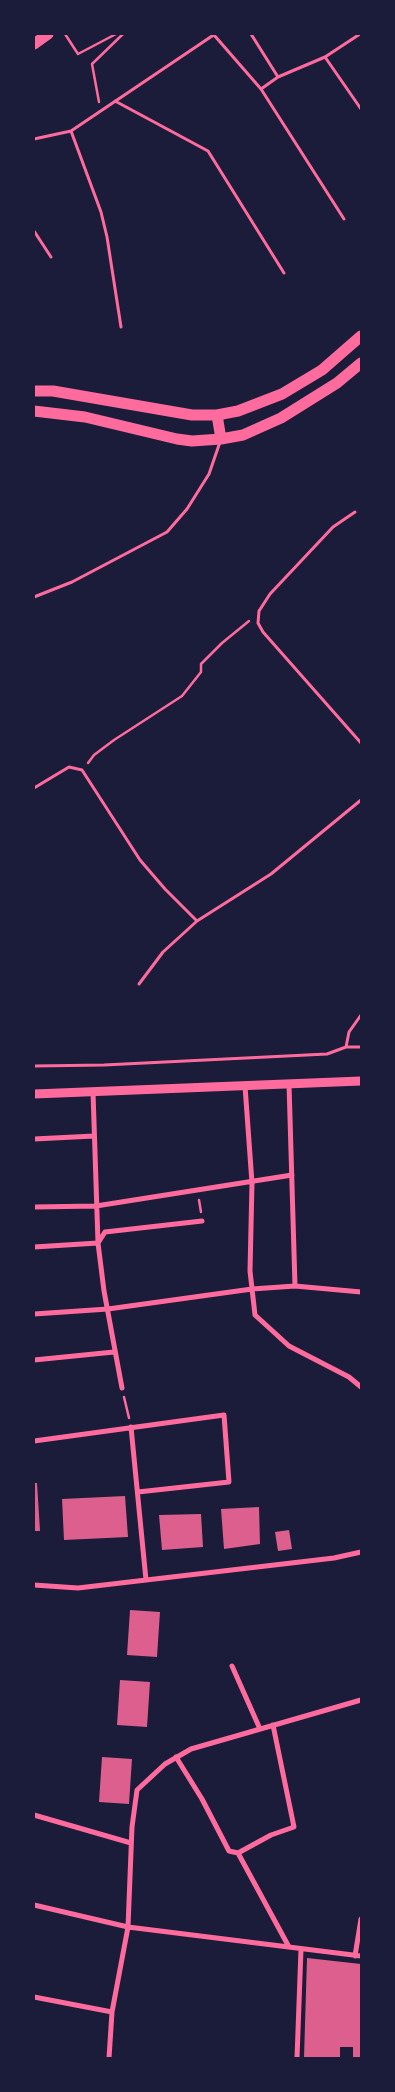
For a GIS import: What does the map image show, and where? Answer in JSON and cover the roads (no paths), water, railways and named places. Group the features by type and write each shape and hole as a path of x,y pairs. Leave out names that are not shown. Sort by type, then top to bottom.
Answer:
{"main road":[{"path":"34,44 48,34"},
{"path":"34,391 52,391 192,415 217,416 238,412 282,394 322,370 361,336"},
{"path":"34,411 85,416 177,439 192,441 222,438 242,434 281,418 338,383 361,363"},
{"path":"217,416 222,438"}],"street":[{"path":"34,1094 361,1082"},
{"path":"290,1084 295,1286"},
{"path":"246,1086 252,1183 250,1271 256,1315 289,1346 349,1377 361,1387"},
{"path":"93,1091 98,1243 114,1352 122,1388"},
{"path":"34,1139 94,1136"},
{"path":"34,1208 96,1206 252,1183 292,1175"},
{"path":"98,1243 105,1232 202,1221"},
{"path":"34,1247 98,1243"},
{"path":"34,1314 108,1309 252,1289 295,1286 361,1292"},
{"path":"34,1360 114,1352"},
{"path":"34,1441 224,1415 229,1482 138,1492"},
{"path":"131,1427 146,1580"},
{"path":"34,1585 78,1588 334,1558 361,1552"},
{"path":"232,1666 260,1729"},
{"path":"109,2058 112,2012 128,1927 131,1843 138,1790 165,1764 191,1749 361,1700"},
{"path":"176,1758 202,1799 229,1851 238,1852 294,1827 272,1725"},
{"path":"34,1815 131,1843"},
{"path":"238,1852 289,1947"},
{"path":"34,1905 128,1927 358,1956 361,1919"},
{"path":"297,2058 301,1949"},
{"path":"34,1997 112,2012"}],"lane":[{"path":"34,139 70,131 214,34 261,89 344,219"},
{"path":"251,34 278,77"},
{"path":"261,89 278,77 325,57 360,34"},
{"path":"325,57 361,109"},
{"path":"115,101 208,151 284,272"},
{"path":"70,131 101,212 107,236 121,327"},
{"path":"34,230 51,257"},
{"path":"34,597 72,582 167,532 188,509 209,474 222,438"},
{"path":"356,512 333,527 270,594 259,616 258,623 263,632 361,742"},
{"path":"34,788 69,766 82,770 140,860 164,889 197,921"},
{"path":"139,984 163,952 197,921 271,874 361,800"},
{"path":"346,1047 350,1032 361,1015"},
{"path":"34,1066 312,1056 327,1054 346,1047 361,1047"}]}
